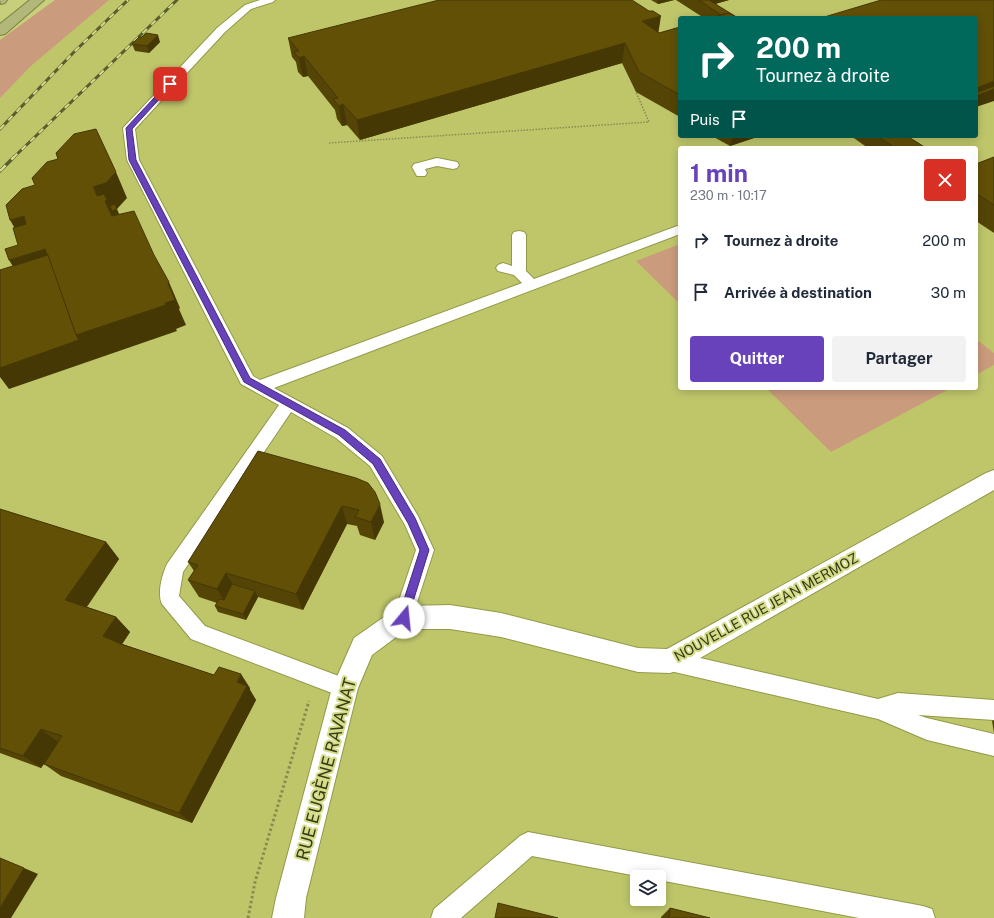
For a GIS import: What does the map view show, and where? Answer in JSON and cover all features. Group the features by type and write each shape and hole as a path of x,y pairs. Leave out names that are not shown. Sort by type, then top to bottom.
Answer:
{"highway":[{"path":"0,23 33,0"},
{"path":"0,31 38,0"}],"street":[{"name":"NOUVELLE RUE JEAN MERMOZ","path":"404,618 450,617 501,625 638,660 670,661 994,478"},
{"name":"RUE EUGÈNE RAVANAT","path":"288,918 290,898 345,688 363,647 404,618"}],"lane":[{"path":"270,0 248,7 221,30 129,128 132,160 246,380 342,433 376,462 412,521 424,550 404,618"},
{"path":"421,173 418,167 437,162 453,165"},
{"path":"260,387 678,230"},
{"path":"519,235 519,272"},
{"path":"503,268 519,272 532,285"},
{"path":"289,403 174,570 169,598 198,633 345,688"},
{"path":"670,661 878,709 927,729 994,745"},
{"path":"878,709 898,703 994,710"},
{"path":"443,918 528,844 923,918"}],"path":[{"path":"329,143 649,122 636,92"}],"shaded area":[{"path":"55,0 109,0 31,66 0,98 0,40"},
{"path":"109,0 994,0 994,918 0,918 0,98 31,66"},
{"path":"678,245 678,302 636,261"},
{"path":"978,341 994,353 994,365 978,374"},
{"path":"768,390 947,390 831,452"}],"building":[{"path":"439,0 632,0 649,11 653,11 661,16 642,21 659,33 678,28 678,94 639,72 625,43 357,120 343,104 339,106 333,99 338,98 304,56 299,58 294,52 299,51 288,38"},
{"path":"699,0 709,0 735,16 729,13 721,15"},
{"path":"881,0 994,0 994,81 978,87 978,16 828,16"},
{"path":"729,13 734,16 718,16"},
{"path":"146,33 158,35 147,46 132,44 139,37 142,37"},
{"path":"994,86 994,89 978,95 978,92"},
{"path":"96,129 116,172 106,183 93,187 97,196 104,194 107,200 105,201 112,216 134,211 154,255 169,282 168,283 175,300 165,303 166,305 76,335 45,249 9,260 5,249 18,245 13,228 26,224 24,216 10,220 6,205 22,189 35,185 32,178 47,162 58,159 56,153 74,134"},
{"path":"880,138 910,138 923,146 892,146"},
{"path":"994,157 994,205 978,194 978,163"},
{"path":"115,204 117,209 112,211 110,206"},
{"path":"48,255 79,340 0,368 0,270"},
{"path":"258,451 356,478 368,483 375,492 380,504 371,522 355,517 359,510 342,506 296,594 226,573 217,589 188,580 198,565 188,562"},
{"path":"0,509 106,542 65,600 116,617 103,636 121,644 214,675 219,667 241,674 237,682 247,686 179,813 44,764 62,736 41,729 23,756 0,748"},
{"path":"232,584 255,591 243,614 215,606 219,599 224,600"},
{"path":"0,858 24,868 0,908"},
{"path":"498,903 558,918 495,918"},
{"path":"670,908 710,918 669,918"}],"railway":[{"path":"0,129 74,52 128,0"},
{"path":"13,158 177,0"},
{"path":"0,171 13,158"}],"route":[{"path":"170,84 129,128 132,160 246,380 342,433 376,462 412,521 424,550 404,618"}]}
